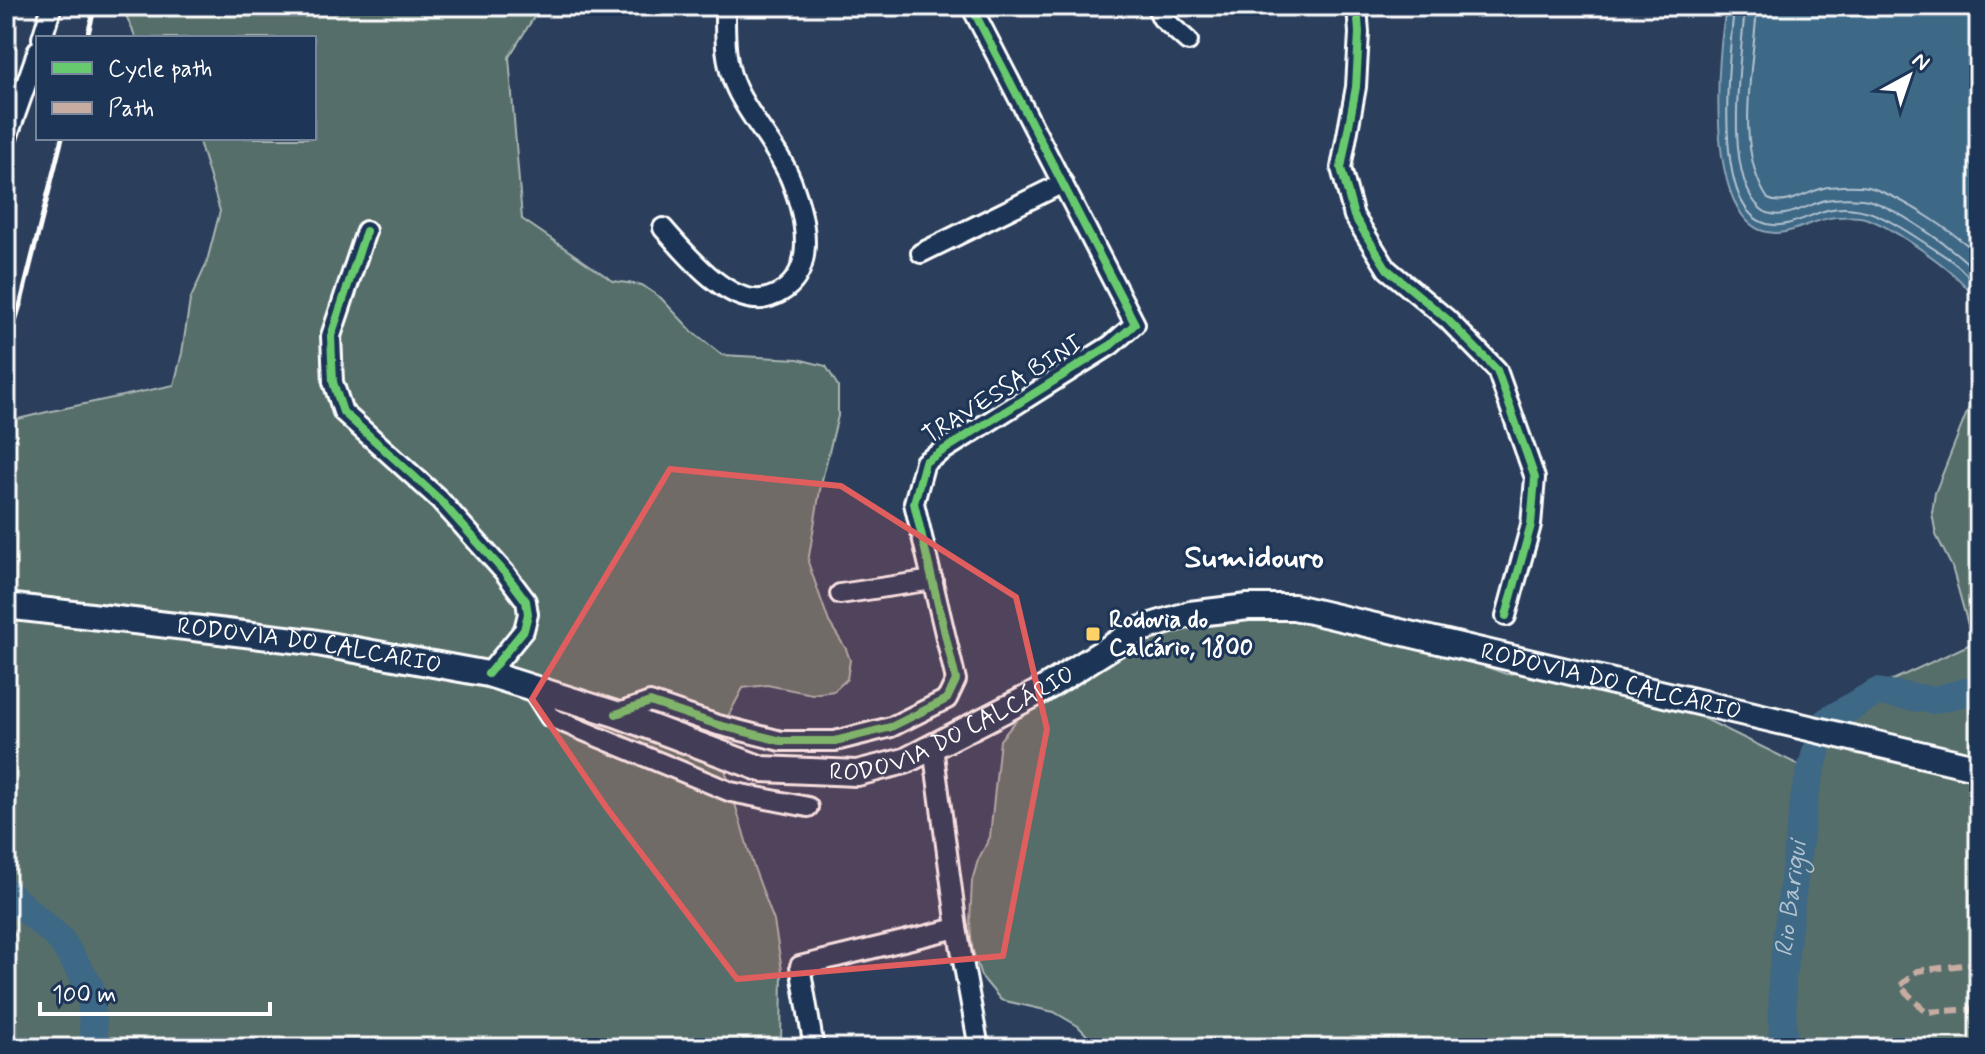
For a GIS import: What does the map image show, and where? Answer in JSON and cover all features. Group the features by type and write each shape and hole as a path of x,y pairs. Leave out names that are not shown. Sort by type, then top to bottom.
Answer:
{"main road":[{"name":"RODOVIA DO CALCÁRIO","path":"6,606 312,642 488,674 616,714 762,769 857,773 905,761 933,747 1041,691 1138,630 1190,614 1248,607 1294,607 1979,768"}],"street":[{"path":"43,36 52,6"},
{"path":"663,228 700,269 743,299 767,298 788,289 803,265 806,237 791,179 736,88 725,46 725,6"},
{"name":"TRAVESSA BINI","path":"616,714 650,702 718,725 781,741 835,741 891,727 947,699 956,680 914,503 925,462 1111,345 1135,324 971,6"},
{"path":"1156,6 1162,18 1188,41"},
{"path":"1357,6 1356,87 1341,168 1354,216 1387,269 1447,319 1497,370 1535,478 1531,525 1506,616"},
{"path":"6,141 36,56"},
{"path":"921,253 1063,183"},
{"path":"366,231 331,336 333,382 343,412 439,499 526,601 528,614 524,630 488,674"},
{"path":"840,594 933,580"},
{"path":"531,687 550,717 731,792 808,807"},
{"path":"933,747 957,928 979,1048"},
{"path":"814,1048 800,966 957,928"}],"highlighted area":[{"path":"670,469 841,486 1016,597 1047,729 1003,956 737,979 606,807 532,699"}],"green space":[{"path":"122,6 541,6 509,57 522,219 613,281 642,285 661,298 692,331 722,355 798,359 826,366 838,386 838,416 821,484 808,562 829,622 850,660 847,679 834,691 812,694 767,685 743,688 716,739 753,865 774,921 782,970 781,1048 6,1048 6,956 14,934 6,920 6,426 14,420 174,385 190,300 206,265 220,211 199,140 316,140 316,36 135,36"},
{"path":"1979,382 1979,1048 1099,1048 1078,1026 1054,1012 1001,1000 981,976 972,948 972,881 990,837 1000,740 1031,703 1154,631 1271,613 1462,658 1506,674 1540,671 1693,713 1809,770 1873,689 1973,643 1952,567 1936,535 1932,513 1935,493"}],"water":[{"path":"1727,6 1979,6 1979,339 1973,302 1962,282 1885,227 1860,217 1836,217 1789,231 1770,233 1760,230 1743,216 1731,192 1719,127 1720,58"}],"waterway":[{"name":"Rio Barigui","path":"1827,721 1877,692 1933,700 1979,689"},
{"name":"Rio Barigui","path":"1780,1048 1783,1034 1782,979 1789,918 1805,794 1816,752"},
{"name":"Rio Barigui","path":"6,892 61,940 90,987 95,1048"}],"railway":[{"path":"88,36 95,6"},
{"path":"6,350 62,140"}],"marked path":[{"path":"1979,963 1917,971 1900,986 1926,1012 1979,1009"}],"cycle path":[{"path":"616,714 650,702 718,725 781,741 835,741 891,727 947,699 956,680 914,503 925,462 1111,345 1135,324 971,6"},
{"path":"1357,6 1356,87 1341,168 1354,216 1387,269 1447,319 1497,370 1535,478 1531,525 1506,616"},
{"path":"366,231 331,336 333,382 343,412 439,499 526,601 528,614 524,630 488,674"}],"place":[{"name":"Rodovia do Calcário, 1800","path":"1093,634"}],"district":[{"name":"Sumidouro","path":"1254,558"}]}
